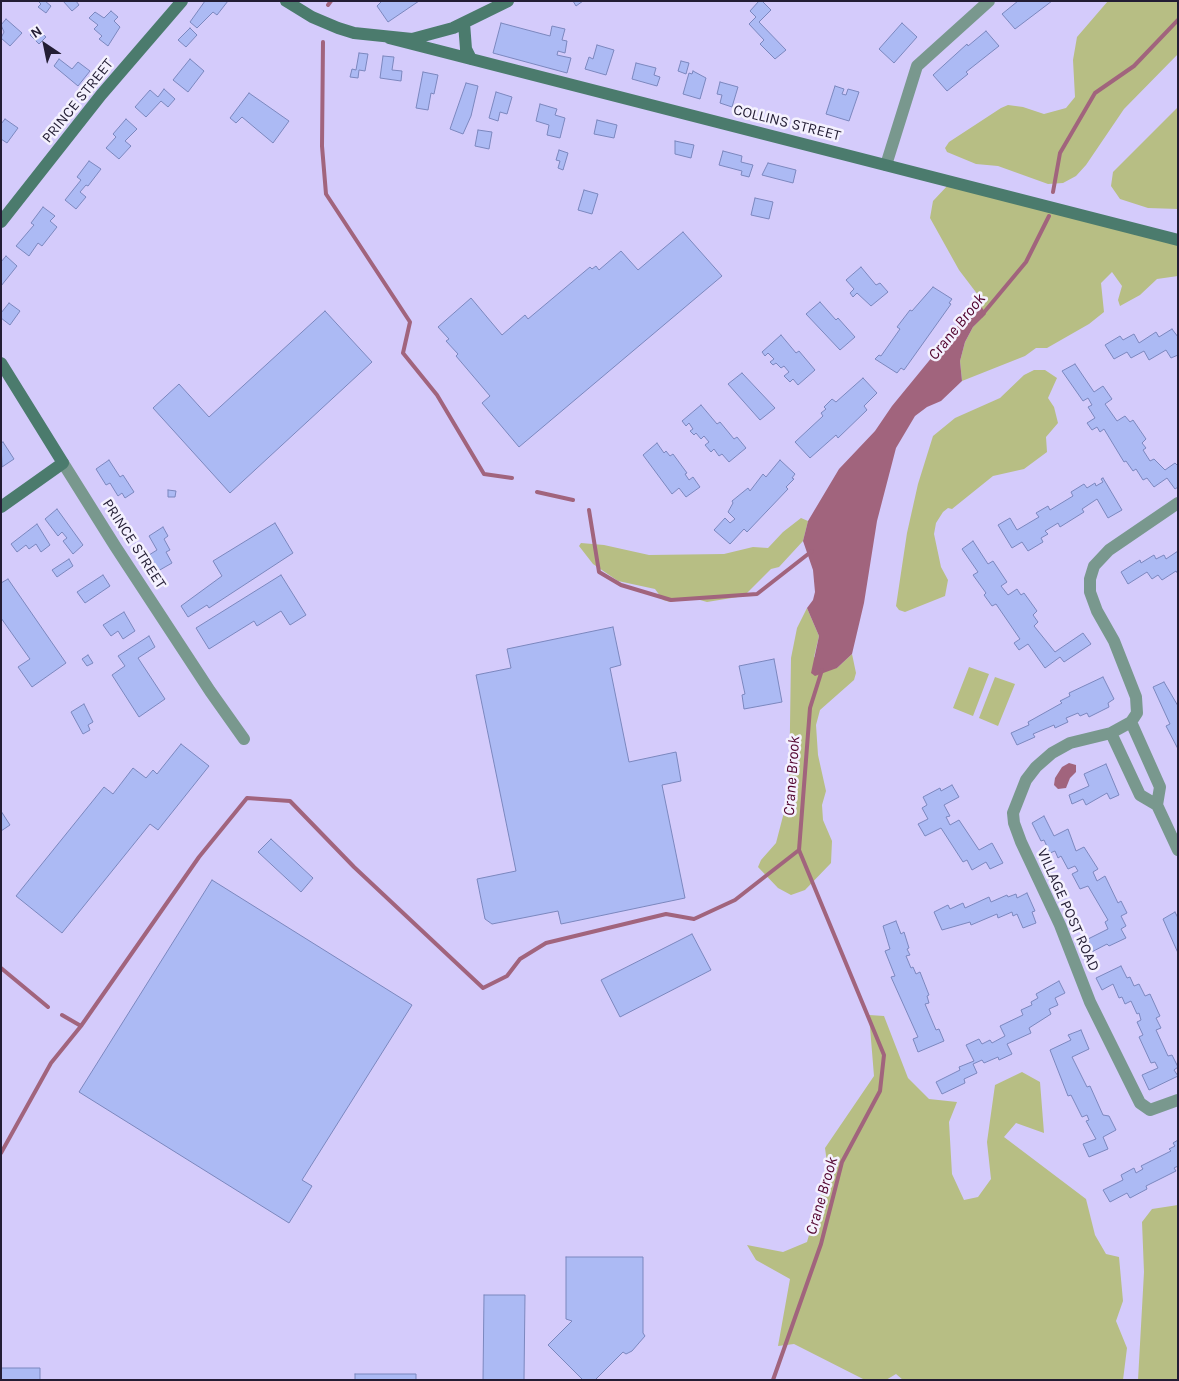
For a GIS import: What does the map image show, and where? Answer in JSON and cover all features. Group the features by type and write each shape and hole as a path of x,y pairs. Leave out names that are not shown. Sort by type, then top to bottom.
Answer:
{"main road":[{"name":"PRINCE STREET","path":"1,222 101,95 182,1"},
{"path":"286,1 312,18 338,28 389,38 423,38 464,23 508,1"},
{"path":"464,23 466,49 471,59"},
{"name":"COLLINS STREET","path":"389,38 1178,240"},
{"name":"PRINCE STREET","path":"1,364 63,463"},
{"path":"1,506 63,463"}],"street":[{"path":"886,164 917,66 989,1"},
{"name":"PRINCE STREET","path":"63,463 114,546 244,739"},
{"path":"1178,503 1109,550 1094,566 1090,579 1090,592 1097,611 1114,641 1136,697 1138,707 1131,722 1160,787 1157,804 1178,850"},
{"name":"VILLAGE POST ROAD","path":"1131,722 1111,733 1061,747 1036,767 1019,794 1013,814 1014,823 1032,868 1060,924 1090,1002 1140,1103 1150,1110 1178,1100"},
{"path":"1111,733 1140,795 1157,804"}],"green space":[{"path":"1108,1 1178,1 1178,54 1124,109 1086,165 1076,176 1063,183 1048,184 998,166 976,164 947,152 945,148 949,142 1008,105 1023,107 1044,114 1066,108 1075,97 1073,60 1077,37"},
{"path":"1178,107 1178,209 1148,208 1120,199 1111,186 1113,172"},
{"path":"949,184 1178,244 1178,276 1157,279 1140,295 1120,306 1118,300 1122,286 1112,272 1101,283 1104,312 1089,324 1047,348 1036,348 1025,356 962,381 960,361 965,342 973,327 985,314 978,301 978,295 959,270 930,218 933,201"},
{"path":"1034,370 1045,370 1057,378 1048,398 1054,407 1058,423 1046,437 1047,452 1024,469 993,476 952,509 948,508 943,512 936,523 934,534 941,567 948,580 945,596 905,612 899,610 896,606 907,533 918,484 933,436 955,418 1000,398 1024,375"},
{"path":"801,518 808,521 803,541 779,567 771,569 744,596 707,602 693,598 670,602 663,600 655,589 618,581 593,564 579,546 581,543 604,545 649,555 724,554 753,547 768,548 783,532"},
{"path":"807,608 819,636 814,657 837,668 852,654 856,673 854,680 820,710 816,725 818,755 826,791 822,805 823,820 832,841 831,863 805,890 791,895 778,888 758,867 761,860 776,843 789,793 791,658 797,628"},
{"path":"969,667 989,674 973,716 953,708"},
{"path":"995,677 1015,684 998,726 979,718"},
{"path":"869,1015 884,1016 908,1078 929,1099 957,1102 949,1122 952,1174 964,1200 978,1197 991,1179 987,1142 995,1085 1022,1072 1040,1082 1044,1133 1016,1123 1004,1137 1086,1199 1095,1235 1106,1254 1119,1257 1123,1301 1116,1321 1127,1348 1123,1380 903,1380 896,1374 886,1380 865,1380 794,1344 778,1346 790,1279 756,1260 747,1245 783,1252 807,1242 828,1170 825,1148 874,1076"},
{"path":"1178,1205 1178,1380 1138,1380 1144,1272 1142,1222 1152,1209"}],"water":[{"path":"978,301 986,314 973,327 965,342 960,361 962,381 941,401 927,407 915,416 896,448 877,521 864,603 852,654 837,668 815,676 811,673 819,636 807,608 813,600 815,592 813,570 803,541 808,521 839,469 875,431 892,406"},
{"path":"1069,763 1076,765 1076,772 1070,778 1066,788 1058,789 1054,785 1055,778 1062,767"}],"building":[{"path":"38,1 45,1 51,6 46,13 38,7 41,4"},
{"path":"63,1 76,1 79,5 72,11"},
{"path":"205,1 228,1 217,15 213,12 197,28 190,22"},
{"path":"382,1 419,1 388,22 377,6"},
{"path":"573,1 583,1 576,6"},
{"path":"759,1 762,1 771,10 759,22 786,50 775,59 760,44 764,40 749,24 756,17 750,11"},
{"path":"1018,1 1052,1 1015,29 1002,14"},
{"path":"111,11 118,17 114,21 120,27 108,46 99,39 102,36 94,29 98,25 89,18 95,12 104,18"},
{"path":"6,19 22,33 10,46 1,38 4,32 1,25"},
{"path":"501,23 550,36 552,26 565,29 562,40 567,41 565,53 558,51 557,55 571,58 567,73 493,53"},
{"path":"902,23 917,37 894,63 879,49"},
{"path":"36,28 46,37 39,44 30,35"},
{"path":"190,28 197,35 186,47 178,40"},
{"path":"986,31 999,46 966,72 968,74 947,91 933,75 967,44 968,46"},
{"path":"597,45 614,50 606,75 585,69 589,57 593,59"},
{"path":"359,53 368,54 365,71 359,70 358,78 350,77 352,69 356,70"},
{"path":"383,56 394,57 392,70 402,71 401,81 380,78"},
{"path":"59,59 72,69 78,62 90,71 78,86 54,66"},
{"path":"190,59 204,71 188,92 173,80"},
{"path":"681,61 689,63 686,74 678,71"},
{"path":"636,63 656,68 654,75 660,77 657,86 632,79"},
{"path":"693,71 706,78 700,99 683,94 689,73 692,74"},
{"path":"423,72 438,75 434,94 431,93 428,110 416,108"},
{"path":"720,82 738,87 732,107 720,103 722,95 717,94"},
{"path":"466,83 478,86 471,116 463,134 450,129"},
{"path":"835,86 844,89 842,94 846,95 848,89 859,92 849,121 826,114"},
{"path":"164,89 175,99 168,107 161,101 146,117 135,107 150,90 158,97"},
{"path":"496,92 512,97 507,114 500,112 498,121 489,118"},
{"path":"249,93 289,121 273,143 242,117 236,123 230,118"},
{"path":"540,104 557,109 555,115 565,118 560,138 547,135 549,125 536,121"},
{"path":"5,119 18,128 7,143 1,139 1,124"},
{"path":"126,119 137,129 125,141 131,146 119,159 106,148 116,137 113,134"},
{"path":"597,120 617,125 614,138 594,134"},
{"path":"478,130 492,132 489,149 475,146"},
{"path":"675,141 694,145 691,158 675,154"},
{"path":"559,150 568,153 563,170 558,168 560,161 556,160"},
{"path":"723,151 742,156 741,162 753,165 749,177 741,175 742,171 719,165"},
{"path":"89,161 101,169 88,186 86,185 80,192 86,197 76,209 65,200 81,180 77,177"},
{"path":"768,163 796,170 793,183 762,175"},
{"path":"584,190 598,194 592,214 578,210"},
{"path":"755,198 773,202 769,219 751,215"},
{"path":"43,207 55,216 50,221 57,227 42,246 38,243 29,256 16,246 34,225 31,223"},
{"path":"683,232 722,276 519,447 482,403 490,396 456,356 458,354 446,341 449,339 438,327 471,298 502,335 525,315 528,319 590,267 592,269 596,266 599,270 621,251 638,270"},
{"path":"6,256 17,266 1,286 1,262"},
{"path":"861,267 876,285 880,283 888,292 871,306 857,293 853,297 850,293 854,289 846,280"},
{"path":"933,287 952,299 949,303 951,304 904,370 901,368 897,373 875,359 879,355 881,356 900,329 897,327 910,310 912,311"},
{"path":"820,302 855,337 840,350 806,314"},
{"path":"9,303 20,311 10,325 1,318 1,313"},
{"path":"325,311 372,362 230,493 153,408 179,384 209,417"},
{"path":"1172,329 1178,337 1178,355 1171,358 1166,350 1149,360 1144,351 1131,358 1127,352 1114,359 1105,345 1120,336 1123,340 1134,334 1139,343 1156,332 1159,337"},
{"path":"781,335 796,353 799,351 815,370 798,385 793,379 790,382 784,376 789,372 784,366 781,368 776,363 773,365 770,362 774,359 768,353 765,356 762,352"},
{"path":"1075,364 1094,392 1103,386 1112,399 1105,404 1117,421 1125,416 1130,422 1133,420 1146,439 1142,443 1146,448 1143,450 1150,461 1154,459 1165,470 1175,463 1178,466 1178,487 1175,489 1167,478 1154,487 1147,478 1143,480 1136,469 1133,471 1126,461 1124,462 1104,429 1100,432 1097,427 1092,430 1087,423 1095,418 1088,407 1092,405 1088,398 1083,401 1062,371"},
{"path":"742,373 775,408 760,420 728,384"},
{"path":"863,378 877,393 864,406 867,410 838,438 836,435 810,458 795,442 823,416 821,413 826,409 824,407 832,399 836,402"},
{"path":"701,405 717,424 720,422 734,439 737,437 746,448 729,462 722,454 719,456 714,449 711,452 705,445 709,442 704,436 701,439 696,433 694,435 690,431 693,429 689,423 686,426 682,421"},
{"path":"3,442 14,459 2,467 1,443"},
{"path":"657,443 664,453 666,451 670,456 673,454 687,473 685,474 689,480 693,477 700,487 686,497 679,488 672,494 643,455"},
{"path":"109,460 120,477 123,475 134,492 125,498 122,493 118,496 110,483 106,485 96,469"},
{"path":"780,460 795,474 792,478 794,479 786,487 788,489 747,532 744,529 730,544 714,530 725,518 730,523 735,519 728,512 733,503 732,501 748,488 750,491 763,474 766,477"},
{"path":"1103,478 1122,510 1108,518 1097,499 1082,509 1084,512 1060,527 1058,523 1045,531 1048,534 1041,538 1043,542 1028,551 1022,542 1012,548 998,525 1010,518 1017,530 1039,517 1036,513 1048,506 1050,510 1073,496 1071,492 1084,484 1087,488 1095,483 1096,486 1103,482 1101,479"},
{"path":"168,490 176,491 175,497 168,497"},
{"path":"57,509 83,545 73,554 63,541 67,538 62,532 58,536 45,519"},
{"path":"275,523 293,553 209,608 207,605 188,617 181,606 222,576 213,561"},
{"path":"37,524 50,545 41,552 36,544 29,549 26,545 17,552 11,544"},
{"path":"163,527 168,536 164,539 170,550 166,552 172,563 158,571 149,555 157,550 149,536"},
{"path":"973,541 988,564 993,561 1007,582 1001,586 1008,595 1017,589 1021,595 1024,593 1037,611 1033,615 1038,622 1034,626 1055,652 1083,633 1091,644 1064,662 1060,657 1045,668 1028,644 1019,650 1014,643 1020,639 996,604 992,606 984,595 986,593 973,575 978,572 962,549"},
{"path":"1178,551 1178,574 1176,571 1162,580 1158,575 1152,579 1147,572 1128,584 1121,572 1140,560 1141,563 1154,555 1156,559 1164,555 1166,559"},
{"path":"69,559 73,566 57,577 52,570"},
{"path":"103,575 110,586 85,603 77,592"},
{"path":"281,575 306,615 290,625 281,611 257,626 254,621 209,649 196,628"},
{"path":"8,579 66,663 32,687 18,667 30,659 1,618 1,583"},
{"path":"124,612 135,631 123,639 118,631 111,636 103,625"},
{"path":"613,627 621,665 610,668 629,762 676,752 681,781 662,785 685,898 561,924 558,911 492,924 485,919 477,879 516,871 476,675 511,668 507,649"},
{"path":"149,636 155,647 138,658 165,699 139,717 112,675 125,666 118,656"},
{"path":"88,655 93,663 87,666 82,659"},
{"path":"774,659 782,702 744,709 742,695 745,694 739,666"},
{"path":"1103,677 1114,699 1108,703 1109,707 1089,717 1087,713 1080,716 1078,713 1066,718 1068,722 1055,728 1054,725 1033,734 1035,737 1017,745 1011,733 1029,725 1028,722 1062,703 1060,701 1070,696 1069,693"},
{"path":"1164,682 1178,706 1178,749 1166,726 1170,724 1153,687"},
{"path":"84,704 93,722 88,725 90,730 83,734 71,712"},
{"path":"181,744 209,766 158,830 150,824 62,933 16,896 104,787 113,794 133,768 146,778 153,770 157,774"},
{"path":"1106,764 1119,795 1110,799 1107,793 1086,805 1083,799 1072,804 1069,795 1089,786 1084,774"},
{"path":"952,785 959,797 944,805 950,816 946,817 950,825 959,820 979,850 992,843 1003,863 990,869 986,862 972,870 967,860 963,862 941,828 925,836 918,824 928,819 922,808 927,805 923,797 940,788 941,791"},
{"path":"1,811 10,825 1,831"},
{"path":"1044,816 1054,836 1068,829 1076,851 1084,847 1098,869 1093,872 1097,881 1105,876 1118,903 1121,901 1127,913 1121,916 1126,926 1121,929 1126,938 1109,946 1107,944 1084,956 1078,944 1108,929 1105,922 1108,920 1088,886 1080,889 1072,874 1078,871 1075,866 1068,869 1061,856 1058,858 1055,851 1050,853 1044,840 1041,841 1032,823"},
{"path":"271,839 313,878 301,892 258,852"},
{"path":"212,880 412,1005 302,1180 312,1186 289,1223 79,1092"},
{"path":"1027,893 1035,911 1032,912 1036,923 1023,928 1017,914 1013,916 1012,912 998,918 997,914 971,925 970,922 942,930 934,912 948,905 950,909 963,903 965,908 989,897 991,902 1007,895 1008,897 1016,894 1017,898"},
{"path":"1175,912 1178,918 1178,953 1163,919"},
{"path":"896,921 901,934 904,932 910,955 906,956 911,968 913,967 916,974 920,972 929,995 927,996 929,1003 925,1004 936,1030 939,1029 944,1041 918,1052 913,1039 918,1037 891,977 895,976 885,951 890,949 883,926"},
{"path":"692,934 711,970 620,1017 601,980"},
{"path":"1121,966 1127,978 1130,977 1134,986 1139,984 1145,996 1150,994 1160,1016 1156,1018 1161,1028 1156,1030 1168,1056 1172,1055 1178,1067 1174,1070 1178,1076 1149,1090 1142,1075 1158,1068 1155,1062 1151,1063 1139,1037 1143,1035 1137,1022 1141,1020 1139,1013 1137,1014 1131,1001 1125,1004 1122,997 1119,998 1113,984 1102,990 1096,978"},
{"path":"1059,981 1065,993 1055,998 1058,1005 1049,1009 1051,1014 1029,1028 1031,1033 1007,1044 1012,1054 999,1060 998,1057 984,1063 982,1060 973,1064 977,1073 964,1079 965,1083 942,1094 936,1082 960,1070 959,1067 974,1061 966,1045 979,1039 982,1044 990,1040 992,1043 1005,1036 1000,1026 1023,1015 1021,1010 1032,1005 1031,1002 1038,998 1036,994"},
{"path":"1081,1030 1089,1049 1072,1057 1087,1087 1090,1086 1103,1115 1109,1116 1116,1130 1103,1137 1108,1149 1089,1157 1083,1144 1096,1139 1086,1121 1089,1120 1087,1115 1082,1117 1071,1095 1068,1096 1050,1050 1071,1040 1068,1035"},
{"path":"1178,1140 1178,1166 1174,1168 1176,1171 1146,1186 1147,1189 1130,1198 1127,1193 1110,1202 1103,1190 1123,1180 1121,1175 1134,1168 1136,1173 1143,1169 1141,1166 1171,1151 1169,1149 1175,1146 1173,1143"},
{"path":"566,1257 643,1257 643,1333 645,1336 632,1351 626,1354 623,1352 595,1380 583,1380 548,1345 572,1321 566,1319"},
{"path":"484,1295 525,1295 524,1380 483,1380"},
{"path":"1,1368 40,1368 40,1380 1,1380"},
{"path":"355,1374 416,1374 416,1380 355,1380"}],"waterway":[{"path":"328,5 331,1"},
{"name":"Crane Brook","path":"1053,192 1060,153 1095,93 1134,66 1178,20"},
{"path":"323,42 322,146 326,194 410,322 403,353 437,395 484,474 512,478"},
{"name":"Crane Brook","path":"981,316 1026,262 1049,216"},
{"path":"537,492 573,500"},
{"path":"589,510 599,572 621,585 671,600 757,594 812,551"},
{"name":"Crane Brook","path":"773,1380 821,1244 842,1162 880,1091 884,1055 799,850 810,708 822,670"},
{"path":"1,1153 51,1063 81,1026 199,857 247,798 290,801 354,867 483,988 507,976 520,959 546,943 666,914 694,919 735,900 799,850"},
{"path":"1,968 48,1007"},
{"path":"62,1015 81,1026"}]}
